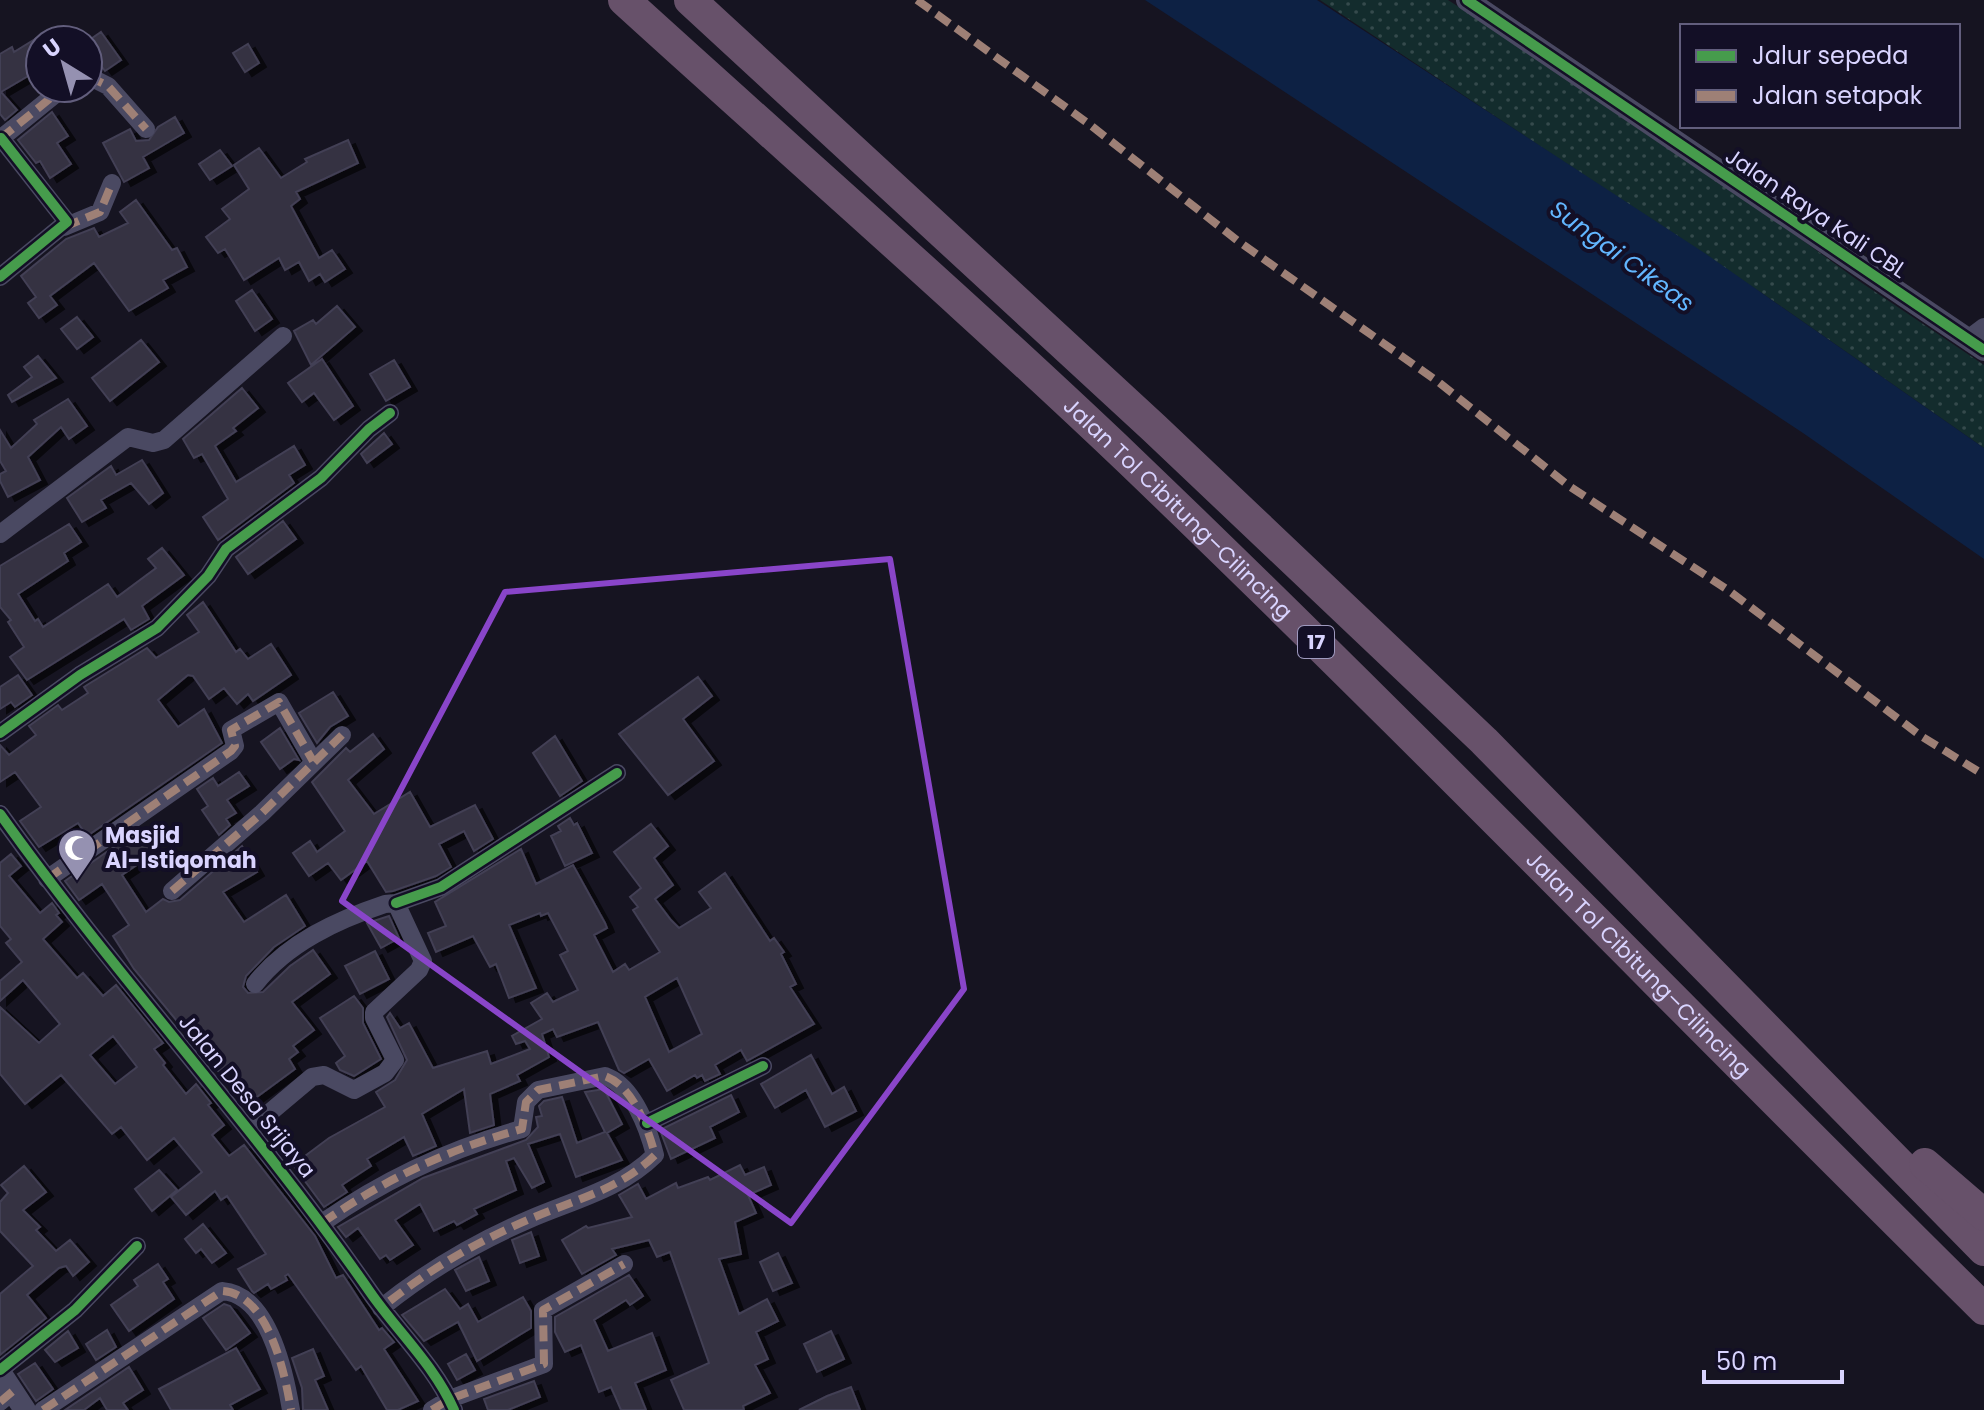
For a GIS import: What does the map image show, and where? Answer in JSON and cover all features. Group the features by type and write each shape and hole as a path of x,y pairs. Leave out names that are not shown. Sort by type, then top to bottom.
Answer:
{"highway":[{"name":"Jalan Tol Cibitung–Cilincing","path":"624,0 1125,457 1452,774 1733,1061 1984,1309"},
{"name":"Jalan Tol Cibitung–Cilincing","path":"690,0 1154,428 1484,741 1735,1000 1984,1250"},
{"path":"1735,1000 1984,1215"}],"street":[{"name":"Jalan Raya Kali CBL","path":"1467,0 1979,339"},
{"path":"104,84 146,129"},
{"path":"43,104 1,138 67,221 64,227"},
{"path":"0,277 64,227 100,212 112,183"},
{"path":"0,534 128,437 153,443 164,440 283,336"},
{"path":"0,733 80,675 157,628 201,584 226,549 302,494 369,429 390,413"},
{"path":"47,879 231,751 235,746 231,730 279,702 313,761"},
{"path":"172,891 262,813 342,735"},
{"path":"255,984 287,952 314,935 364,911 441,887 617,773"},
{"name":"Jalan Desa Srijaya","path":"0,814 47,879 322,1223 452,1405"},
{"path":"249,1130 312,1077 324,1075 354,1090 385,1073 394,1063 374,1012 423,963 396,903"},
{"path":"647,1123 763,1066"},
{"path":"322,1223 361,1196 426,1161 522,1129 526,1102 538,1090 605,1076 615,1079 647,1123 655,1155 635,1175 528,1220 427,1270 381,1308"},
{"path":"13,1401 0,1371 75,1310 137,1246"},
{"path":"432,1410 452,1405 544,1364 543,1310 624,1264"},
{"path":"43,1410 222,1291 241,1297 273,1338 284,1365 291,1410"}],"highlighted area":[{"path":"890,559 964,989 791,1223 342,901 505,592"}],"green space":[{"path":"1320,0 1448,0 1675,148 1856,279 1984,365 1984,448 1766,296"}],"water":[{"name":"Sungai Cikeas","path":"1145,0 1317,0 1706,254 1984,448 1984,559 1803,433"}],"building":[{"path":"104,36 121,60 104,70"},
{"path":"248,44 259,63 245,72 233,53"},
{"path":"24,46 24,78 1,92 17,110 5,120 0,114 0,54 12,47 14,52"},
{"path":"52,112 68,136 57,143 71,164 50,178 40,161 36,163 18,140"},
{"path":"175,117 184,133 143,157 149,168 124,182 103,143 130,129 136,141 149,140 158,127"},
{"path":"348,140 358,163 296,192 300,199 291,206 319,258 332,250 345,269 325,282 320,274 309,281 299,262 285,270 279,258 244,280 225,249 218,253 206,237 230,219 222,209 249,189 234,165 259,148 281,178 307,162 305,159"},
{"path":"220,150 232,166 210,180 199,164"},
{"path":"136,200 172,250 177,248 187,267 163,280 168,288 129,311 94,263 50,296 57,305 39,318 28,303 36,297 21,276 66,239 94,228 99,237 128,223 120,212"},
{"path":"252,290 272,319 255,331 236,301"},
{"path":"337,306 355,327 311,365 294,331 313,320 316,324"},
{"path":"77,317 93,337 77,349 61,329"},
{"path":"141,340 159,362 110,401 92,378"},
{"path":"38,356 56,378 12,402 8,395 32,377 24,367"},
{"path":"322,359 353,406 334,420 314,393 302,402 288,383"},
{"path":"394,360 410,387 386,401 370,374"},
{"path":"242,388 258,408 233,428 236,431 215,446 236,482 294,446 305,465 289,475 294,483 218,540 203,517 228,499 202,454 194,458 183,439"},
{"path":"68,399 87,426 69,439 61,427 28,457 40,480 8,497 0,481 0,474 6,471 0,461 0,430 11,448 37,424 34,420"},
{"path":"384,433 392,444 367,463 361,454"},
{"path":"142,460 163,493 149,504 131,483 101,500 106,508 82,522 67,498 111,466 116,475"},
{"path":"283,521 296,539 248,574 236,557"},
{"path":"69,524 81,542 64,553 68,561 18,594 35,621 38,619 43,627 108,584 117,597 156,568 148,559 162,548 184,575 142,606 149,619 131,630 124,619 27,680 10,657 24,647 8,622 11,620 0,607 0,566"},
{"path":"203,602 236,652 240,649 248,659 271,644 291,675 253,701 248,694 237,704 224,688 209,699 193,676 188,675 158,700 178,727 204,709 222,743 87,836 78,823 39,847 20,821 41,807 15,772 0,782 0,745 9,755 36,735 29,726 58,705 62,710 88,693 84,687 87,685 147,648 156,658 199,632 187,615"},
{"path":"18,675 32,695 15,707 11,702 0,709 0,687"},
{"path":"698,677 712,696 683,719 714,761 668,795 619,734"},
{"path":"333,692 348,716 330,727 317,743 299,713"},
{"path":"280,728 299,760 294,759 280,769 261,742"},
{"path":"373,734 384,749 348,780 374,814 410,792 430,827 475,805 493,839 474,851 464,831 439,844 451,867 436,876 393,891 386,892 367,861 341,880 328,863 309,876 293,853 310,841 317,852 345,831 312,782 346,748 350,752"},
{"path":"555,736 582,781 560,796 533,753"},
{"path":"239,772 249,786 227,800 236,813 226,819 230,825 219,835 202,810 208,806 197,789 213,778 218,786"},
{"path":"570,818 574,825 577,823 592,853 565,866 551,836 561,831 558,826"},
{"path":"651,824 668,846 654,858 673,885 655,899 679,928 711,908 699,892 725,873 770,941 774,938 784,952 781,954 796,984 790,987 814,1024 747,1061 741,1050 715,1065 720,1074 705,1081 702,1075 697,1078 695,1075 667,1091 649,1059 624,1073 619,1070 598,1022 557,1037 553,1029 542,1034 549,1057 517,1075 520,1081 490,1094 494,1125 470,1133 464,1089 422,1114 436,1146 413,1156 404,1137 367,1159 371,1166 342,1185 347,1192 324,1207 293,1165 329,1138 385,1107 376,1092 395,1080 407,1060 387,1017 390,1013 400,1028 409,1023 433,1068 487,1051 491,1064 530,1049 525,1041 516,1044 512,1036 542,1019 531,1003 547,993 553,1002 578,990 560,955 568,951 548,913 509,925 536,988 509,998 496,964 490,967 473,936 436,952 428,933 446,926 435,902 521,849 536,884 573,865 607,928 594,935 613,972 625,964 629,970 660,952 633,910 638,907 630,897 641,888 614,852","holes":["677,978 702,1034 669,1052 645,997"]},
{"path":"140,829 156,852 122,875 146,912 163,899 169,902 180,900 242,846 257,872 223,892 244,922 286,895 305,926 274,947 246,976 243,987 248,993 263,992 290,966 313,950 330,974 292,1002 314,1030 293,1046 298,1052 289,1059 295,1069 254,1099 229,1064 219,1072 134,969 113,936 129,925 102,884 79,900 65,881"},
{"path":"11,854 21,866 9,876 40,913 52,903 59,913 56,915 62,922 43,939 77,978 83,973 103,996 116,985 163,1043 154,1049 186,1094 196,1084 211,1103 208,1105 224,1125 212,1135 229,1156 244,1145 315,1236 336,1278 343,1275 379,1330 382,1328 394,1342 384,1349 418,1401 398,1410 387,1410 361,1366 356,1370 288,1274 285,1276 287,1280 271,1289 268,1284 254,1293 252,1291 238,1269 266,1254 227,1196 221,1200 215,1191 186,1215 171,1197 202,1172 174,1138 147,1160 121,1127 112,1134 61,1075 25,1104 0,1074 0,1007 39,1043 60,1024 23,980 0,1001 0,981 22,962 6,943 11,939 0,926 0,863","holes":["113,1036 137,1067 115,1084 90,1055"]},
{"path":"389,916 399,938 381,948 367,923"},
{"path":"375,951 389,979 360,994 345,966"},
{"path":"354,996 363,1008 363,1023 381,1059 354,1076 340,1070 336,1063 345,1056 320,1018"},
{"path":"811,1055 832,1094 844,1087 856,1111 825,1127 806,1090 775,1108 761,1084"},
{"path":"604,1089 622,1124 607,1133 622,1160 576,1177 560,1134 528,1144 544,1182 532,1188 514,1158 506,1161 516,1190 474,1209 477,1214 457,1225 454,1221 434,1231 420,1204 395,1220 413,1245 390,1260 386,1255 380,1259 358,1228 346,1237 338,1227 423,1178 526,1140 538,1127 536,1117 542,1116 539,1106 544,1101 562,1097 577,1143 605,1132 585,1092"},
{"path":"731,1095 739,1112 710,1127 715,1138 671,1159 660,1130"},
{"path":"740,1165 745,1175 764,1167 771,1185 748,1195 756,1213 735,1222 741,1254 719,1259 739,1314 767,1299 778,1321 756,1332 768,1359 755,1365 770,1393 743,1406 744,1410 684,1410 671,1380 709,1363 670,1252 657,1257 649,1240 612,1249 616,1255 582,1274 562,1240 586,1226 632,1217 619,1195 638,1184 646,1199 676,1183 678,1188 708,1177 710,1180"},
{"path":"24,1166 46,1192 23,1210 40,1227 36,1230 56,1251 70,1240 89,1262 73,1276 66,1266 59,1268 27,1295 46,1318 0,1355 0,1294 33,1266 0,1231 0,1202 8,1193 1,1185"},
{"path":"159,1170 177,1190 152,1211 135,1189"},
{"path":"203,1224 226,1253 212,1263 201,1249 196,1253 185,1239"},
{"path":"531,1232 539,1256 520,1263 512,1240"},
{"path":"778,1253 792,1283 773,1291 760,1262"},
{"path":"479,1257 489,1281 466,1291 455,1270"},
{"path":"158,1264 168,1279 163,1282 174,1299 129,1331 111,1305 138,1286 134,1280"},
{"path":"629,1275 643,1296 630,1305 626,1300 594,1320 608,1351 652,1333 666,1370 635,1383 646,1410 621,1410 611,1387 599,1392 581,1345 565,1352 555,1332 555,1317"},
{"path":"445,1289 460,1309 468,1304 478,1322 523,1297 531,1311 531,1328 477,1361 458,1322 424,1341 402,1315"},
{"path":"224,1304 230,1306 250,1333 226,1350 203,1318"},
{"path":"107,1330 116,1347 96,1360 86,1344"},
{"path":"68,1331 78,1348 55,1362 45,1350"},
{"path":"831,1331 844,1359 817,1372 804,1344"},
{"path":"236,1348 260,1389 230,1405 233,1410 171,1410 159,1389"},
{"path":"313,1349 324,1376 315,1380 328,1410 303,1410 302,1388 292,1358"},
{"path":"466,1354 475,1370 457,1380 448,1364"},
{"path":"35,1363 53,1389 36,1401 18,1374"},
{"path":"129,1367 143,1390 123,1403 128,1410 107,1410 100,1398 84,1410 65,1410"},
{"path":"534,1381 540,1397 508,1410 488,1410 484,1399"},
{"path":"851,1387 860,1410 799,1410 827,1396"}],"marked path":[{"path":"917,0 1089,124 1238,241 1437,381 1569,486 1728,590 1921,736 1984,775"},
{"path":"104,84 146,129"},
{"path":"0,139 43,104"},
{"path":"64,227 100,212 112,183"},
{"path":"47,879 231,751 235,746 231,730 279,702 313,761"},
{"path":"172,891 262,813 342,735"},
{"path":"322,1223 418,1167 522,1129 526,1102 538,1090 605,1076 615,1081 631,1098 655,1155 642,1167 612,1185 530,1219 471,1248 434,1269 381,1308"},
{"path":"432,1410 450,1399 544,1364 543,1310 624,1264"},
{"path":"43,1410 222,1291 238,1295 263,1320 279,1357 291,1410"},
{"path":"0,1402 13,1391"}],"cycle path":[{"path":"1467,0 1984,350"},
{"path":"0,277 67,222 1,138"},
{"path":"0,733 80,675 157,628 208,576 226,549 321,478 369,429 390,413"},
{"path":"396,903 441,887 617,773"},
{"path":"0,814 91,935 280,1170 426,1364 454,1410"},
{"path":"647,1123 763,1066"},
{"path":"0,1370 75,1310 137,1246"}],"place":[{"name":"Masjid Al-Istiqomah","path":"77,882"}]}
